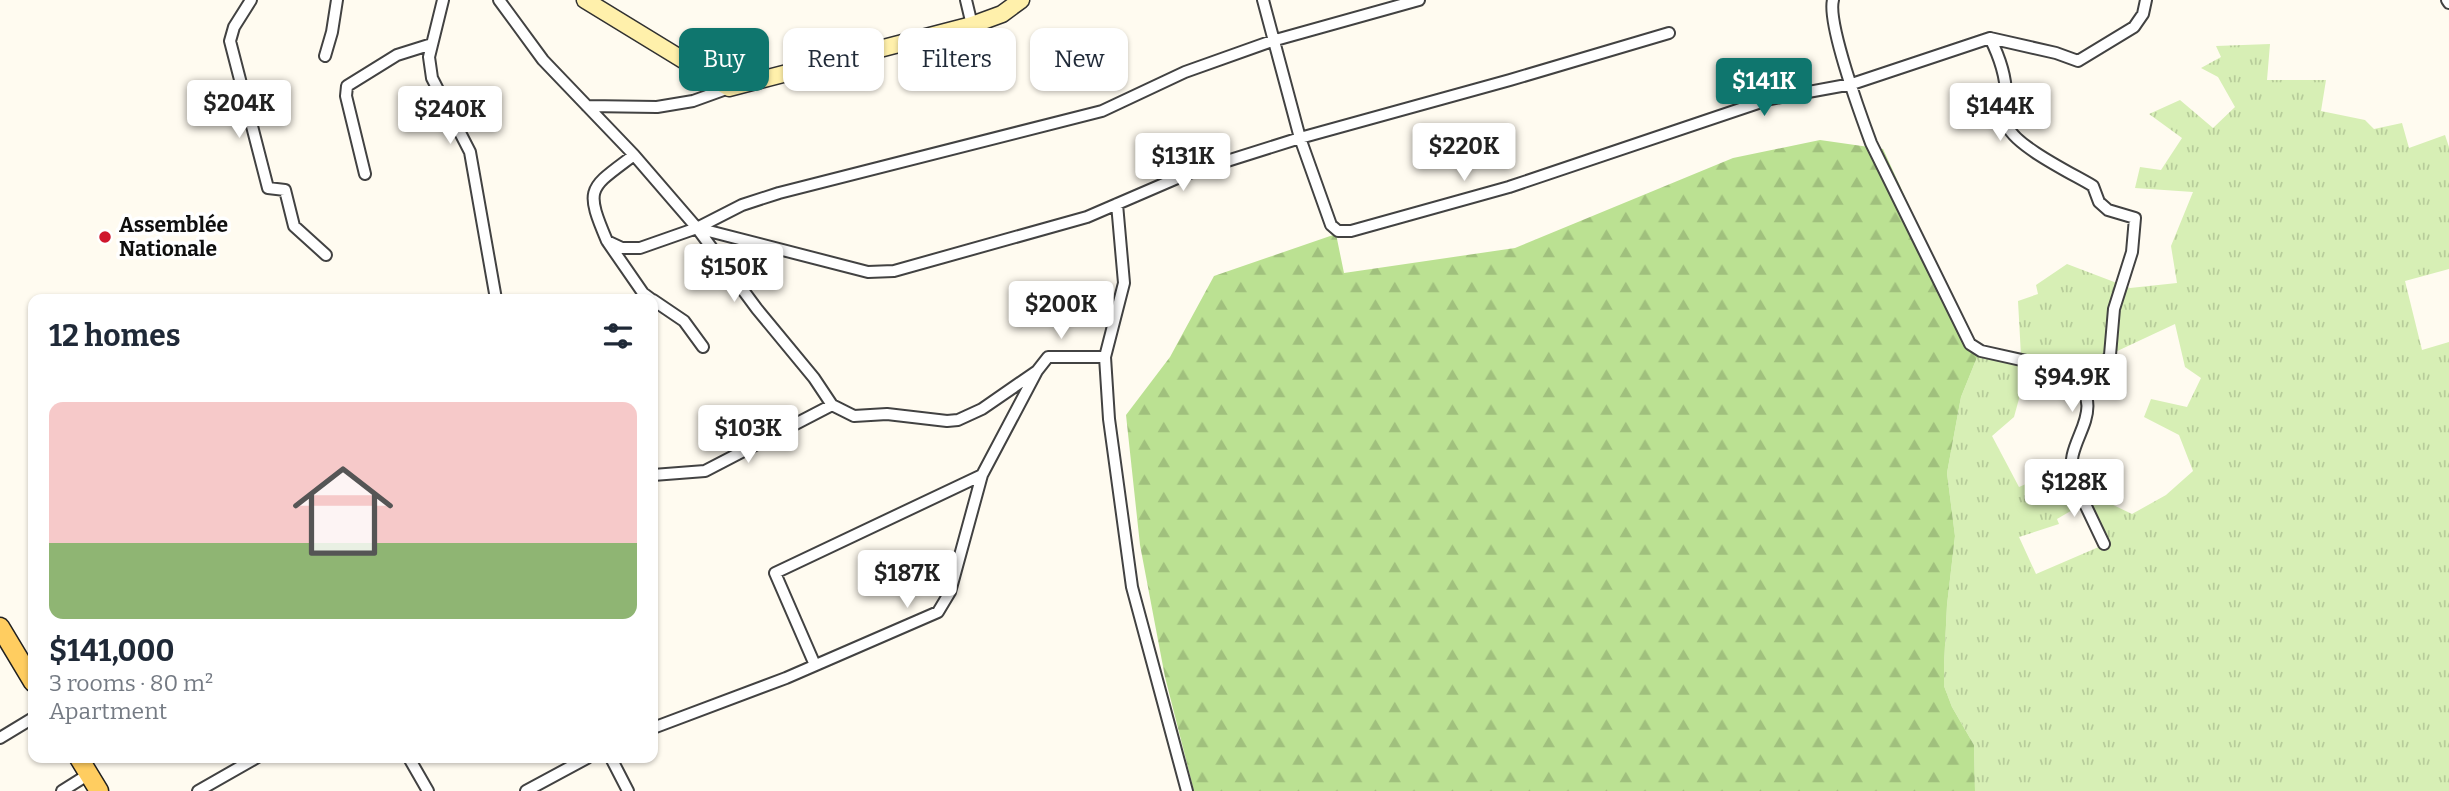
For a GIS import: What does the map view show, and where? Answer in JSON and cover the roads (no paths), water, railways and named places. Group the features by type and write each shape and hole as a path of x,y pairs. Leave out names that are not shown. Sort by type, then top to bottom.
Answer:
{"main road":[{"path":"0,626 28,674"},
{"path":"82,763 99,791"}],"street":[{"path":"251,0 234,27 230,41 268,188 285,190 295,226 326,255"},
{"path":"325,55 337,0"},
{"path":"443,0 429,57 432,78 470,152 495,294"},
{"path":"499,0 543,60 634,155 697,228 832,405 854,416 887,414 958,420 982,409 1037,371"},
{"path":"585,0 679,57"},
{"path":"966,0 972,25"},
{"path":"769,78 972,25 1002,14 1021,0"},
{"path":"1263,0 1300,138 1331,225 1338,230 1351,231 1509,187 1770,99 1852,84 1990,38 2056,52 2078,61 2134,27 2143,14 2146,0"},
{"path":"607,241 622,248 640,248 697,228 742,205 779,194 1102,111 1185,72 1272,41 1419,0"},
{"path":"1833,0 1832,20 1871,143 1970,344 1981,351 2071,370 2096,367 2106,362 2110,355 2114,309 2132,252 2135,218 2108,209 2099,202 2093,186 2044,158 2014,136 2008,127 2005,111 2006,93 2001,60 1990,38"},
{"path":"697,228 868,272 894,271 1087,217 1189,173 1300,138 1669,33"},
{"path":"365,174 346,96 347,86 397,55 432,44"},
{"path":"587,106 657,107 693,101 721,91"},
{"path":"634,155 599,181 594,190 594,211 607,241 644,294"},
{"path":"1117,204 1124,283 1105,357 1109,419 1132,587 1187,791"},
{"path":"658,304 684,321 703,348"},
{"path":"658,726 815,665 938,612 950,593 982,475 1037,371 1048,357 1105,357"},
{"path":"2071,370 2080,381 2088,414 2073,452 2070,468 2073,480 2104,544"},
{"path":"658,475 705,471 832,405"},
{"path":"815,665 775,573 982,475"},
{"path":"2073,480 2084,486 2115,488"},
{"path":"0,738 28,721"},
{"path":"198,791 247,763"},
{"path":"412,763 428,791"},
{"path":"526,791 578,763"},
{"path":"614,763 628,791"},
{"path":"62,791 89,774"}],"place":[{"name":"Assemblée Nationale","path":"105,237"}]}
